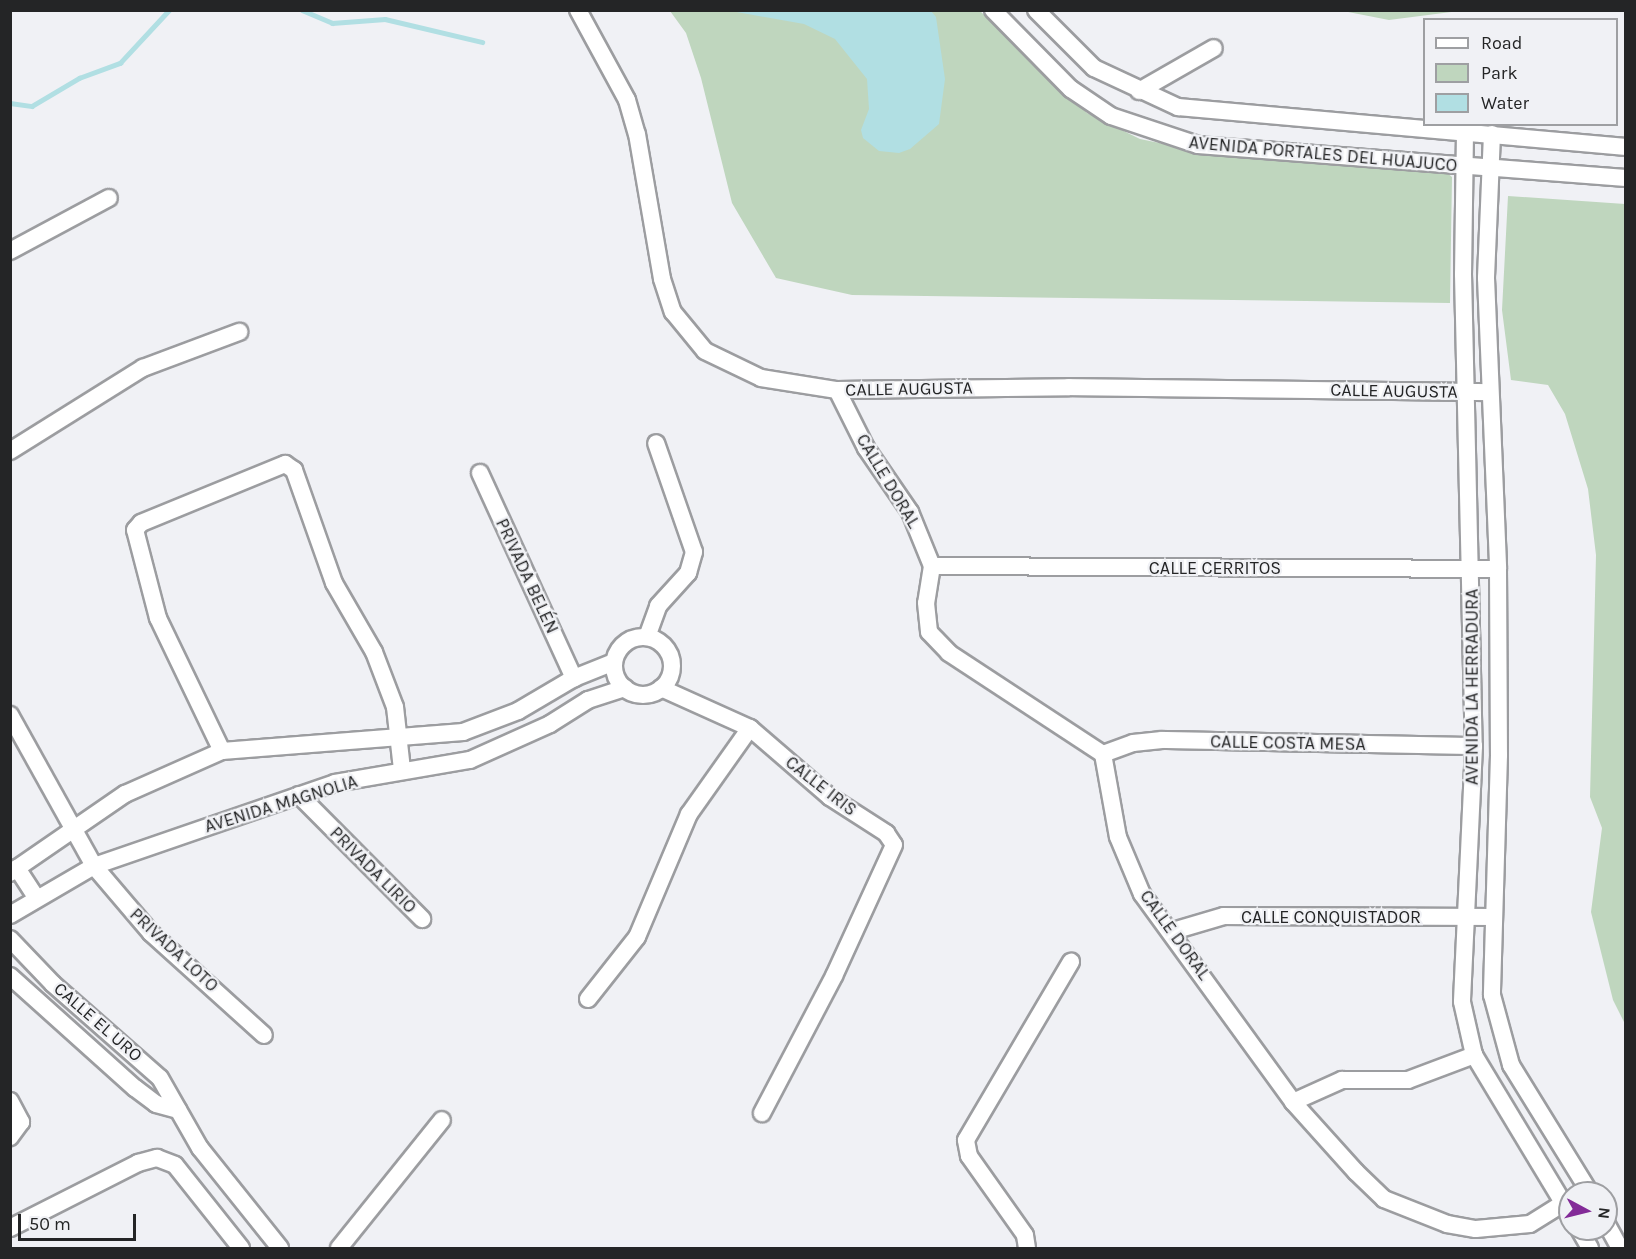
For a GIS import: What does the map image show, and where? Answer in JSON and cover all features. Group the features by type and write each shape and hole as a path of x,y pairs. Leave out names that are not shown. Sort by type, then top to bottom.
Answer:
{"street":[{"name":"CALLE AUGUSTA","path":"578,10 627,100 637,134 662,279 688,333 705,351 761,378 837,390 1069,387 1489,392"},
{"name":"AVENIDA PORTALES DEL HUAJUCO","path":"993,10 1071,89 1111,116 1158,134 1198,145 1626,178"},
{"name":"AVENIDA PORTALES DEL HUAJUCO","path":"1036,10 1094,68 1139,91 1178,107 1212,113 1492,134 1626,147"},
{"path":"1139,91 1214,48"},
{"name":"AVENIDA LA HERRADURA","path":"1465,132 1474,746 1462,1002 1474,1055 1558,1189"},
{"name":"AVENIDA LA HERRADURA","path":"1492,134 1489,392 1498,568 1498,755 1492,917 1492,995 1503,1046 1579,1181"},
{"path":"10,251 109,198"},
{"path":"10,451 143,368 239,332"},
{"name":"CALLE DORAL","path":"837,390 866,448 910,512 932,566 926,620 937,642 1103,754 1118,837 1142,894 1173,931 1293,1102 1371,1188 1411,1211 1447,1224 1501,1230 1530,1224 1558,1210"},
{"path":"646,637 658,606 688,573 694,552 656,443"},
{"path":"222,751 159,618 135,530 141,523 280,464 294,470 334,583 374,652 395,707 402,770"},
{"name":"PRIVADA BELÉN","path":"480,473 574,678"},
{"name":"CALLE CERRITOS","path":"932,566 1472,570 1498,568"},
{"path":"35,896 14,871 71,829 125,794 222,751 398,740 463,732 487,724 574,678 614,662 622,646 646,637 662,645 671,661 661,688 643,695 624,688 614,662"},
{"name":"AVENIDA MAGNOLIA","path":"10,915 35,896 94,866 299,795 402,770 470,760 550,724 588,700 624,688"},
{"name":"CALLE IRIS","path":"661,688 750,728 830,797 893,842 892,856 762,1113"},
{"name":"PRIVADA LOTO","path":"10,715 71,829 94,866 151,933 264,1035"},
{"path":"588,999 637,937 689,814 750,728"},
{"name":"CALLE COSTA MESA","path":"1103,754 1133,743 1162,740 1474,746"},
{"name":"PRIVADA LIRIO","path":"299,795 422,919"},
{"name":"CALLE CONQUISTADOR","path":"1173,931 1224,916 1492,917"},
{"name":"CALLE EL URO","path":"10,939 53,984 160,1078 201,1148 280,1248"},
{"path":"1027,1248 1025,1235 969,1156 966,1140 1071,962"},
{"name":"CALLE EL URO","path":"10,976 135,1088 156,1104 178,1110"},
{"path":"1293,1102 1342,1080 1408,1080 1474,1055"},
{"path":"10,1101 21,1122 10,1137"},
{"path":"339,1248 442,1120"},
{"path":"10,1228 138,1163 158,1158 175,1165 241,1248"}],"green space":[{"path":"670,11 980,11 1087,113 1140,139 1218,155 1445,171 1452,177 1450,303 852,295 776,278 732,203 701,78 686,33"},
{"path":"1343,11 1459,11 1389,20"},
{"path":"1508,196 1625,204 1625,1024 1613,1000 1591,912 1602,828 1590,797 1596,555 1588,489 1565,414 1548,385 1511,380 1502,310"}],"water":[{"path":"731,11 931,11 936,17 945,79 939,124 910,149 899,153 879,151 863,138 861,130 869,109 867,79 835,39 804,24"}],"waterway":[{"path":"10,103 32,106 79,78 120,63 169,10"},
{"path":"302,10 332,23 385,19 482,42"}]}
